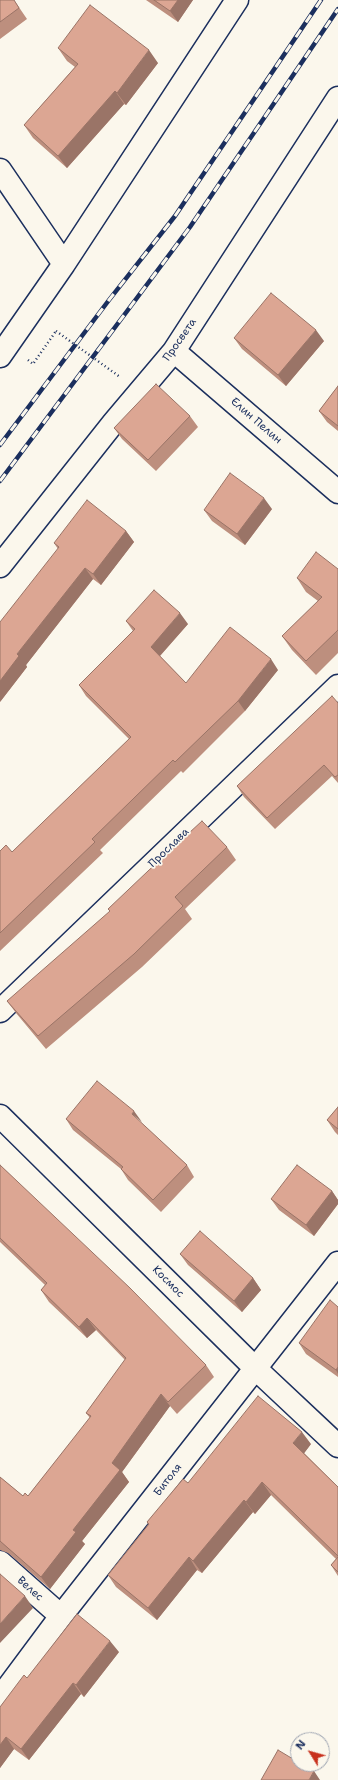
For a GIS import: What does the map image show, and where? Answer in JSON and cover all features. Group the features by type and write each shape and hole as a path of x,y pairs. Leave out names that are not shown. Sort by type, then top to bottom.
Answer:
{"street":[{"path":"0,356 64,264 237,0"},
{"name":"Просвета","path":"0,566 114,422 174,351 338,98"},
{"path":"0,170 64,264"},
{"name":"Елин Пелин","path":"174,351 338,492"},
{"name":"Прослава","path":"0,1011 338,686"},
{"name":"Космос","path":"0,1116 256,1369 338,1446"},
{"name":"Битоля","path":"0,1698 61,1616 338,1263"},
{"name":"Велес","path":"0,1562 61,1616"}],"path":[{"path":"56,331 120,377"}],"building":[{"path":"0,0 14,0 19,8 0,22"},
{"path":"154,0 178,0 170,11"},
{"path":"90,5 149,50 117,93 115,91 58,156 24,125 78,64 58,48"},
{"path":"271,293 316,330 278,375 234,338"},
{"path":"156,384 190,416 148,460 114,428"},
{"path":"338,386 338,426 319,411"},
{"path":"230,473 264,498 237,534 204,510"},
{"path":"87,500 126,531 93,574 85,568 17,654 19,656 0,681 0,622 59,547 54,543"},
{"path":"316,552 338,569 338,630 306,661 282,636 322,597 297,578"},
{"path":"154,590 180,613 151,647 186,683 230,627 271,659 238,701 175,762 173,760 92,839 95,842 0,933 0,851 6,845 12,852 131,737 79,685 135,629 126,621"},
{"path":"332,696 338,703 338,775 335,777 324,765 267,818 237,786"},
{"path":"202,821 227,847 175,897 183,906 134,954 38,1036 7,1001 110,911 108,909"},
{"path":"97,1081 134,1111 132,1114 187,1165 153,1200 121,1169 123,1167 66,1119"},
{"path":"338,1107 338,1129 327,1120"},
{"path":"0,1165 130,1288 206,1365 168,1402 161,1394 112,1463 120,1470 73,1530 76,1532 41,1577 0,1541 0,1477 23,1496 25,1493 28,1496 91,1416 86,1413 126,1358 87,1318 79,1327 41,1290 47,1283 0,1238"},
{"path":"297,1165 332,1191 306,1225 271,1199"},
{"path":"200,1231 253,1278 234,1301 180,1254"},
{"path":"330,1300 338,1307 338,1367 336,1370 299,1343"},
{"path":"258,1396 302,1432 293,1443 338,1487 338,1556 262,1482 246,1502 244,1500 193,1561 189,1557 148,1608 108,1575 149,1524 147,1522 183,1479 188,1483"},
{"path":"338,1557 338,1572 331,1565"},
{"path":"0,1574 25,1596 0,1624"},
{"path":"77,1614 110,1641 76,1685 73,1683 21,1749 6,1737 0,1745 0,1707 24,1675 27,1678"},
{"path":"278,1750 290,1757 290,1772 313,1772 309,1780 261,1780"}],"railway":[{"path":"0,445 109,300 175,216 321,0"},
{"path":"0,481 190,227 338,9"}]}
